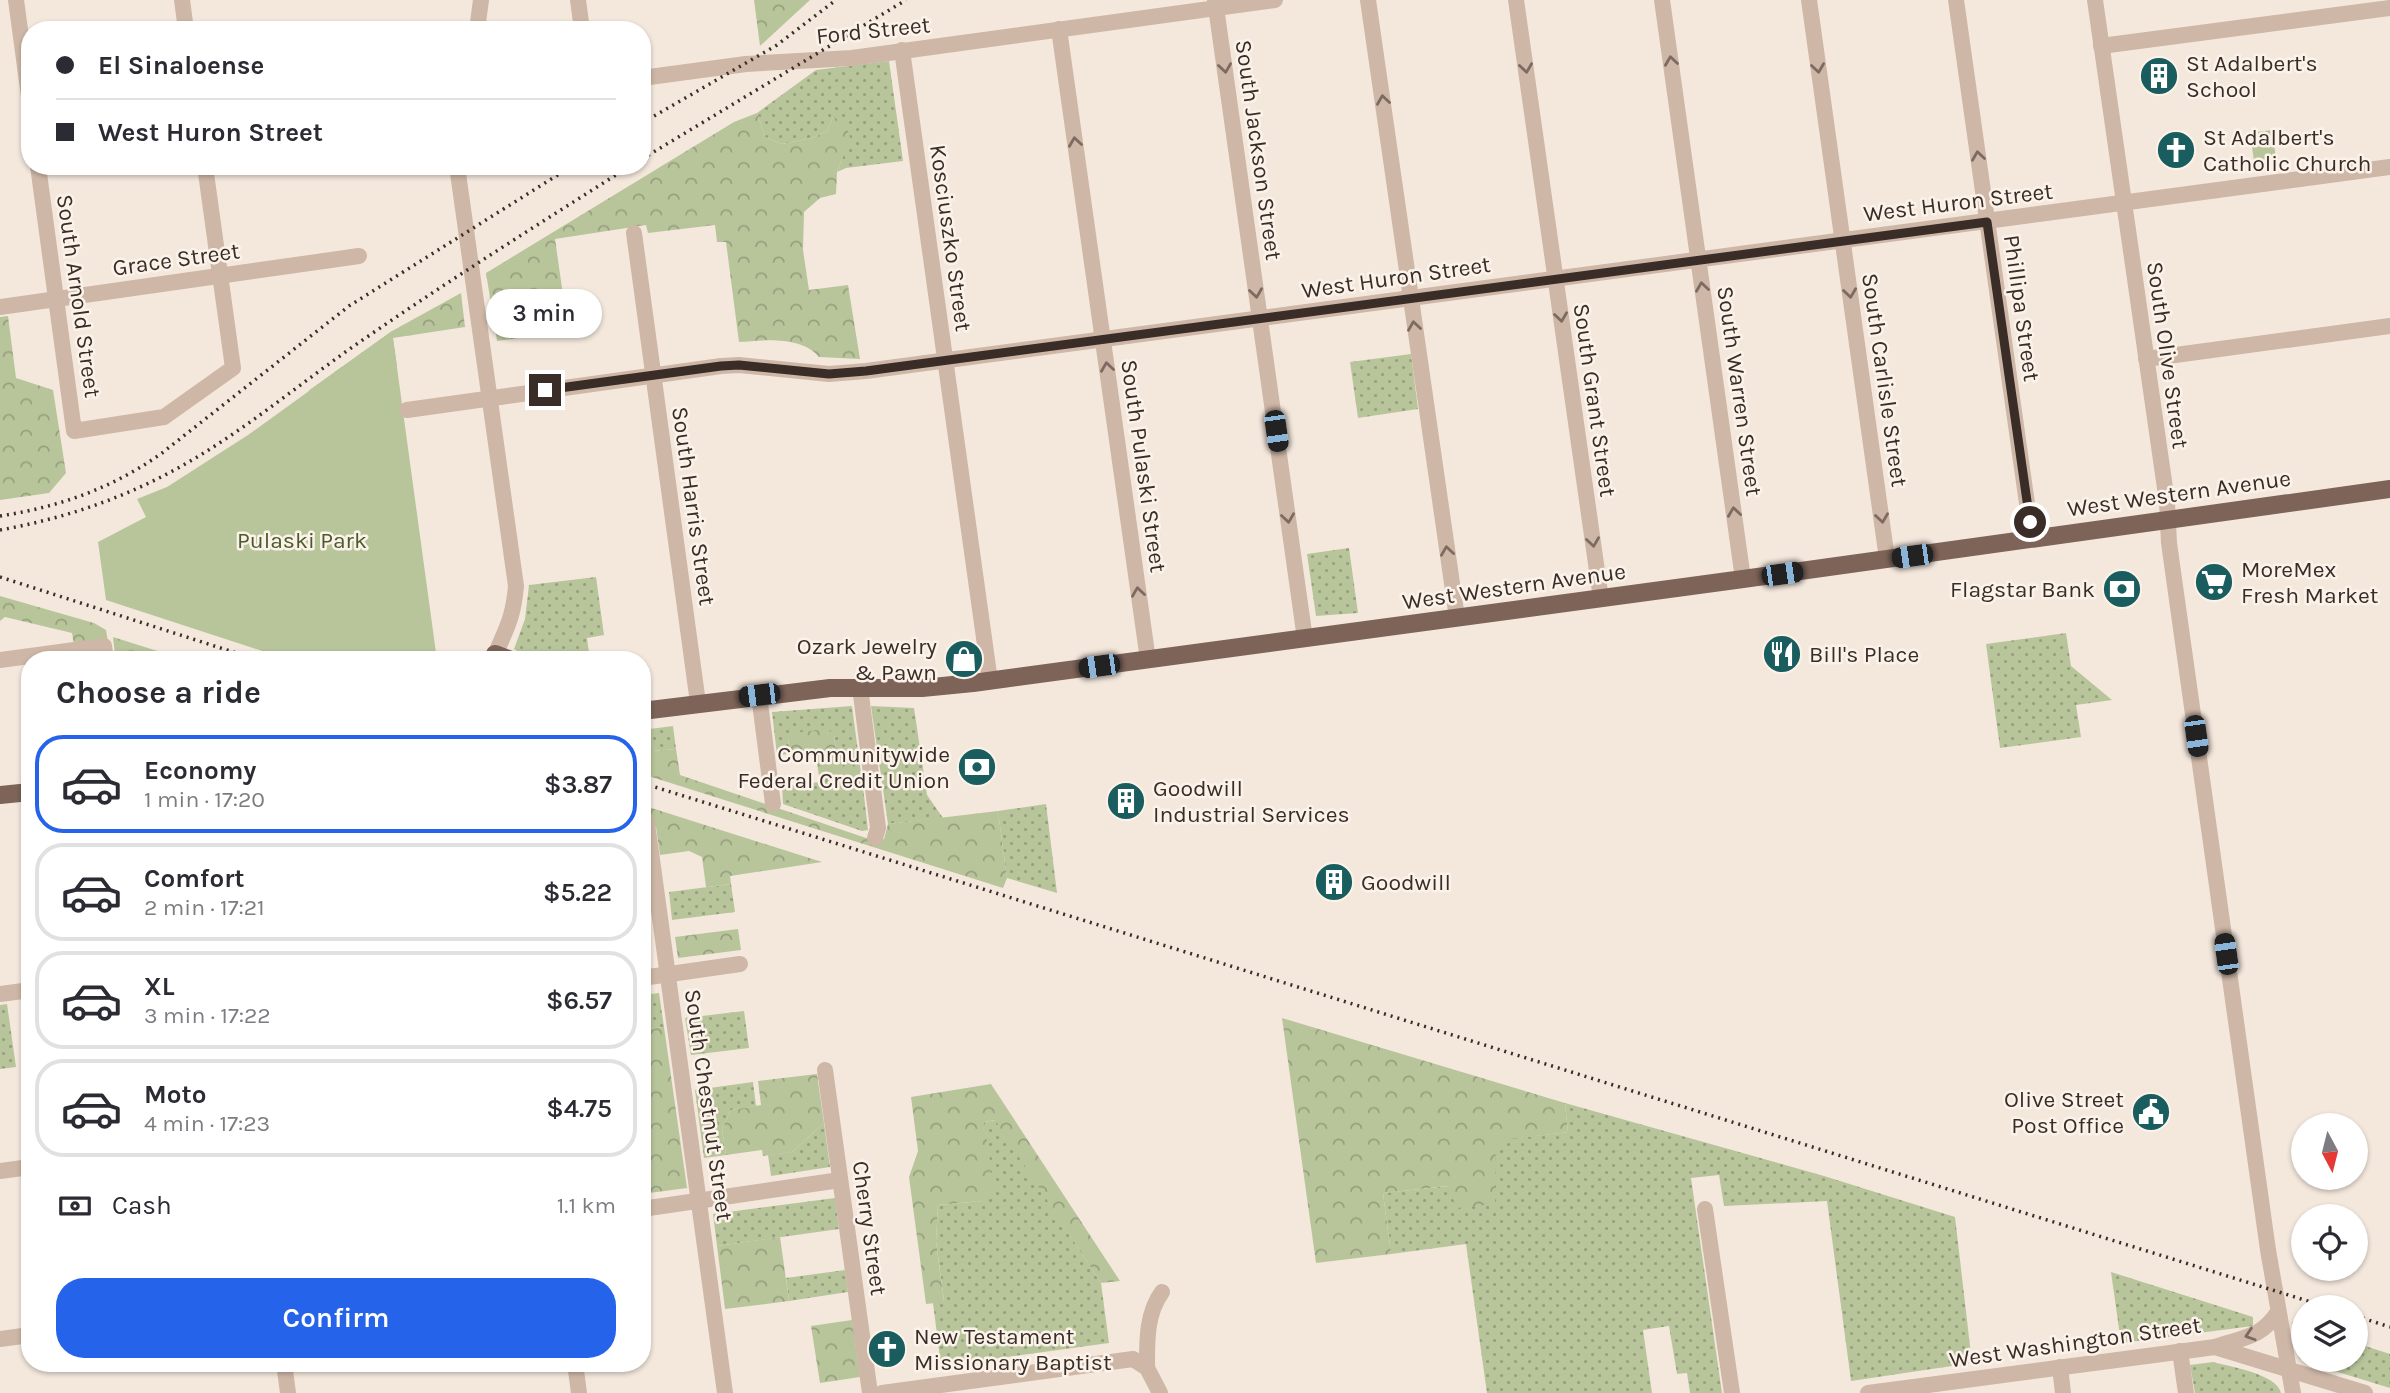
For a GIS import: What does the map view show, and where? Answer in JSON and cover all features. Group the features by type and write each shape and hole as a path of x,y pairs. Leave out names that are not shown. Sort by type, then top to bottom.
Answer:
{"main road":[{"name":"West Western Avenue","path":"651,710 830,688 922,688 990,681 2390,489"},
{"path":"0,795 21,793"}],"street":[{"path":"16,0 21,37"},
{"path":"183,0 186,21"},
{"path":"478,21 481,0"},
{"path":"578,0 581,21"},
{"name":"Ford Street","path":"651,77 746,64 852,58 1216,4 1275,0"},
{"path":"1368,0 1457,618"},
{"name":"South Grant Street","path":"1516,0 1601,599"},
{"name":"South Warren Street","path":"1662,0 1744,579"},
{"name":"South Carlisle Street","path":"1809,0 1888,559"},
{"name":"Phillipa Street","path":"1956,0 2032,539"},
{"name":"South Olive Street","path":"2095,0 2276,1305 2293,1393"},
{"name":"South Jackson Street","path":"1216,4 1305,639"},
{"path":"2101,46 2390,8"},
{"name":"South Pulaski Street","path":"1059,29 1148,660"},
{"name":"Kosciuszko Street","path":"902,50 990,681"},
{"name":"West Huron Street","path":"407,410 739,365 829,374 946,360 2390,167"},
{"name":"South Arnold Street","path":"39,175 74,431 164,416 231,370 233,364 220,275"},
{"path":"206,175 220,275"},
{"path":"458,175 516,586 514,610 502,651"},
{"name":"South Harris Street","path":"634,233 698,703"},
{"name":"Grace Street","path":"0,307 359,256"},
{"path":"2146,359 2390,326"},
{"path":"0,660 21,659"},
{"path":"860,687 878,828 875,838"},
{"path":"759,695 774,804"},
{"name":"South Chestnut Street","path":"651,852 725,1393"},
{"path":"651,977 740,964"},
{"path":"0,994 21,991"},
{"name":"Cherry Street","path":"825,1069 870,1393"},
{"path":"0,1171 21,1168"},
{"path":"651,1208 840,1180"},
{"path":"1705,1209 1732,1393"},
{"path":"1147,1368 1149,1324 1162,1292"},
{"path":"2214,1347 2257,1335 2269,1325 2276,1305"},
{"path":"0,1339 21,1336"},
{"name":"West Washington Street","path":"1868,1393 1927,1389 2060,1367 2214,1347 2365,1393"},
{"path":"2180,1351 2186,1393"},
{"path":"882,1393 932,1390 1133,1359 1147,1368 1160,1393"},
{"path":"2060,1367 2063,1393"},
{"path":"285,1372 288,1393"},
{"path":"576,1372 579,1393"}],"green space":[{"path":"754,0 810,0 760,46"},
{"path":"889,61 903,161 846,168 837,172 843,156 833,117 827,131 812,138 782,144 765,137 757,113 816,70"},
{"path":"757,113 765,137 782,144 812,138 827,131 833,117 845,123 850,137 837,172 836,194 820,198 804,212 803,250 809,290 848,285 860,359 819,357 793,342 739,342 726,242 717,242 715,225 648,233 646,225 555,239 563,295 558,297 562,332 497,341 486,273 651,175 734,122"},
{"path":"2272,130 2276,158 2254,161 2250,133"},
{"path":"461,293 465,327 393,338 397,366 308,391 392,331"},
{"path":"8,316 16,378 53,390 66,473 49,493 0,500 0,317"},
{"name":"Pulaski Park","path":"392,331 436,651 262,651 106,600 98,542 146,517 137,499 167,487 248,435"},
{"path":"1411,354 1418,409 1358,418 1350,362"},
{"path":"1349,548 1358,613 1316,616 1307,554"},
{"path":"596,577 604,635 587,638 589,651 514,649 525,619 529,585"},
{"path":"0,596 94,623 106,630 108,642 74,645 72,633 5,617 0,621"},
{"path":"2066,633 2071,666 2112,700 2076,705 2081,737 2000,748 1986,644"},
{"path":"113,637 157,651 115,651"},
{"path":"852,706 859,759 837,759 834,735 788,738 790,754 777,755 772,712"},
{"path":"871,706 914,708 927,795 943,818 888,824"},
{"path":"673,726 676,749 651,750 651,729"},
{"path":"828,729 834,735 837,759 859,759 863,787 829,791 820,782 815,751 790,754 788,738 792,733"},
{"path":"676,749 680,775 875,841 884,839 888,824 998,811 1007,878 1003,888 651,777 651,750"},
{"path":"820,782 829,791 863,787 868,830 862,831 783,804 782,786"},
{"path":"1046,804 1057,893 1007,878 998,811"},
{"path":"651,808 822,862 730,876 731,884 706,887 702,857 689,851 660,855 656,827 651,825"},
{"path":"731,884 735,912 672,920 669,892"},
{"path":"738,929 741,950 678,958 675,937"},
{"path":"659,993 664,1027 651,1029 651,994"},
{"path":"7,1004 16,1067 0,1069 0,1005"},
{"path":"744,1011 749,1048 691,1055 685,1018"},
{"path":"1282,1018 1565,1103 1568,1132 1496,1141 1495,1204 1457,1208 1448,1186 1383,1193 1391,1254 1316,1263"},
{"path":"664,1027 687,1188 651,1193 651,1029"},
{"path":"817,1074 824,1123 792,1152 763,1156 762,1150 726,1155 722,1129 731,1110 761,1105 758,1081"},
{"path":"753,1082 756,1106 731,1110 722,1129 726,1155 704,1158 695,1090"},
{"path":"991,1084 1120,1281 1101,1283 995,1120 984,1122 994,1186 982,1201 938,1205 936,1241 944,1302 926,1304 909,1177 918,1151 911,1097"},
{"path":"1565,1103 1824,1176 1955,1217 1972,1363 1851,1381 1827,1201 1724,1206 1719,1175 1691,1178 1722,1393 1690,1393 1687,1373 1677,1374 1669,1326 1643,1330 1652,1393 1487,1393 1466,1244 1391,1254 1383,1193 1449,1186 1496,1140 1568,1132"},
{"path":"996,1120 1101,1283 1109,1343 941,1366 933,1303 944,1301 936,1241 938,1205 982,1201 984,1122"},
{"path":"824,1123 830,1167 771,1176 768,1155 792,1152"},
{"path":"835,1198 839,1229 717,1246 713,1214"},
{"path":"780,1237 789,1301 725,1309 717,1246"},
{"path":"845,1270 848,1292 789,1301 786,1278"},
{"path":"2111,1272 2253,1317 2253,1326 2121,1343"},
{"path":"852,1320 860,1377 820,1383 811,1326"},
{"path":"2368,1347 2390,1354 2390,1388 2338,1372 2368,1372"},
{"path":"2213,1362 2262,1376 2278,1386 2281,1393 2195,1393 2190,1365"}],"railway":[{"path":"651,118 777,45 836,0"},
{"path":"651,154 906,0"},
{"path":"0,516 85,494 143,465 162,453 349,306 558,175"},
{"path":"0,530 62,516 102,503 188,462 241,429 400,315 616,175"},
{"path":"0,577 230,651"},
{"path":"651,786 2291,1296"},
{"path":"2368,1320 2390,1327"}],"place":[{"name":"St Adalbert's School","path":"2159,76"},
{"name":"St Adalbert's Catholic Church","path":"2176,150"},
{"name":"MoreMex Fresh Market","path":"2214,582"},
{"name":"Flagstar Bank","path":"2122,589"},
{"name":"Bill's Place","path":"1782,654"},
{"name":"Ozark Jewelry & Pawn","path":"964,659"},
{"name":"Communitywide Federal Credit Union","path":"977,767"},
{"name":"Goodwill Industrial Services","path":"1126,801"},
{"name":"Goodwill","path":"1334,882"},
{"name":"Olive Street Post Office","path":"2151,1112"},
{"name":"New Testament Missionary Baptist","path":"887,1349"}],"route":[{"path":"545,390 721,366 739,365 829,374 866,371 1987,222 2030,522"}]}
